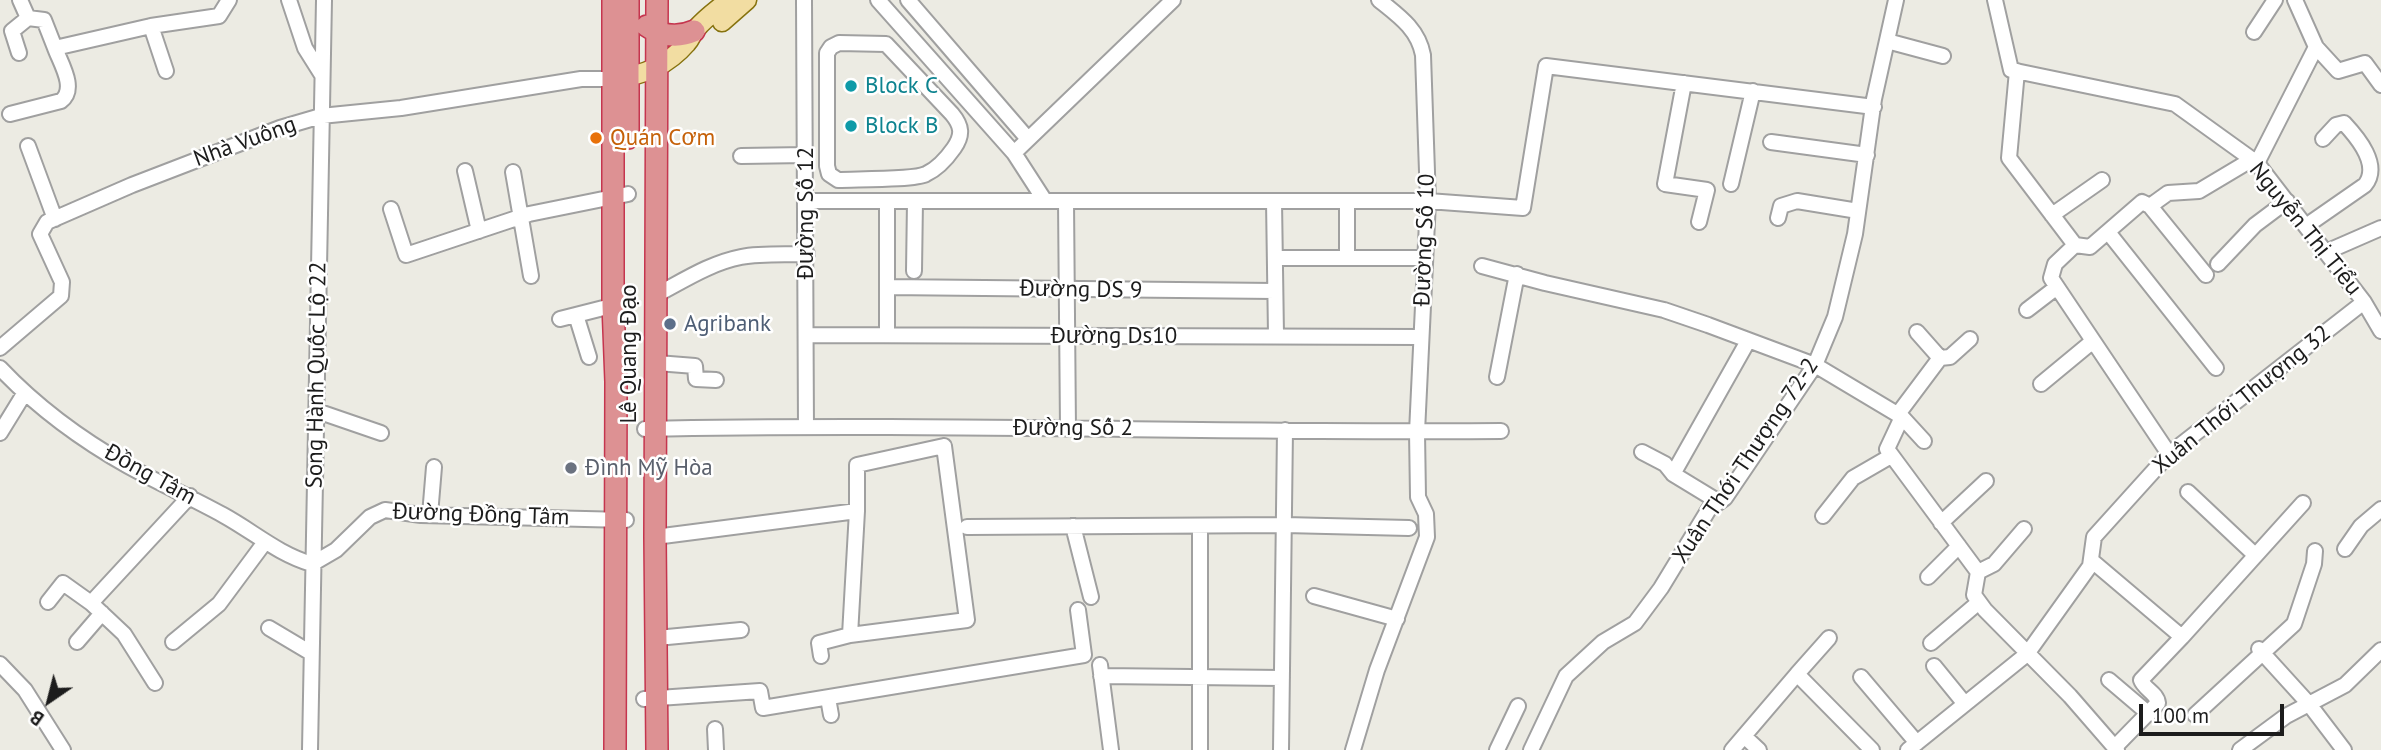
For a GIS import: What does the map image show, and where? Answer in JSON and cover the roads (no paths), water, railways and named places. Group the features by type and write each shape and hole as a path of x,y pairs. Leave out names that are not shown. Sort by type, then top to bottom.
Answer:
{"highway":[{"name":"Lê Quang Đạo","path":"613,0 636,75 657,638 644,750"},
{"name":"Lê Quang Đạo","path":"628,0 656,295 657,363 650,428 651,699 657,750"},
{"name":"Lê Quang Đạo","path":"645,0 651,29"},
{"name":"Lê Quang Đạo","path":"626,750 621,520 621,195 636,75 657,0"},
{"path":"651,29 692,36"},
{"name":"Lê Quang Đạo","path":"615,750 621,520"}],"main road":[{"path":"636,75 692,36 729,0"},
{"path":"692,36 704,39 747,0"}],"street":[{"path":"20,0 28,18"},
{"path":"55,48 151,26 219,16 229,0"},
{"path":"289,0 305,48 323,76"},
{"name":"Song Hành Quốc Lộ 22","path":"310,750 324,0"},
{"name":"Đường Số 12","path":"804,0 806,427"},
{"path":"878,0 1014,153 1045,201"},
{"path":"908,0 1028,139"},
{"path":"1014,153 1173,0"},
{"name":"Đường Số 10","path":"1353,750 1377,670 1427,537 1426,514 1418,497 1417,432 1428,201 1422,50 1420,40 1410,25 1380,0"},
{"name":"Xuân Thới Thượng 72-2","path":"1531,750 1566,676 1603,642 1635,623 1661,588 1709,509 1725,498 1815,365 1835,317 1858,211 1874,107 1896,0"},
{"path":"1995,0 2011,70 2017,71 2009,158 2075,245 2090,247 2142,202 2150,206 2206,275"},
{"path":"2253,32 2275,0"},
{"path":"2295,0 2316,47 2338,71 2365,63 2381,85"},
{"path":"10,114 61,101 70,89 44,20 28,18 12,31 19,53"},
{"path":"151,26 166,71"},
{"path":"886,44 902,26"},
{"path":"1887,41 1942,56"},
{"path":"930,58 944,42"},
{"path":"839,43 886,44 952,114 961,129 959,140 946,158 920,176 838,180 832,177 828,170 827,106 829,48 839,43"},
{"path":"2150,206 2168,193 2199,191 2254,162 2316,47"},
{"path":"807,201 1428,201 1523,208 1546,66 1874,107"},
{"name":"Nguyễn Thị Tiểu","path":"2017,71 2175,104 2254,162 2326,252 2365,304 2381,331"},
{"name":"Nhà Vuông","path":"55,219 132,185 280,128 321,116 401,108 581,79 636,75"},
{"path":"1684,83 1665,184 1707,190 1699,222"},
{"path":"1731,184 1752,91"},
{"path":"952,114 967,100"},
{"path":"805,106 827,106"},
{"path":"2306,226 2365,184 2370,177 2370,158 2344,124 2336,125 2323,139"},
{"path":"1771,142 1867,155"},
{"path":"0,348 61,296 62,282 40,234 47,222 55,219 28,145"},
{"path":"741,156 806,155"},
{"path":"465,171 479,230"},
{"path":"513,172 531,276"},
{"path":"2052,215 2102,180"},
{"path":"391,209 406,255 522,216 621,195"},
{"path":"887,201 887,335"},
{"path":"914,271 915,201"},
{"path":"1066,201 1068,429"},
{"path":"1274,201 1276,335"},
{"path":"1347,201 1347,258"},
{"path":"1778,218 1781,206 1797,201 1858,211"},
{"path":"2218,264 2255,225 2287,201"},
{"path":"2326,252 2381,229"},
{"path":"2108,232 2216,368"},
{"path":"2075,245 2055,264 2051,278 2169,454"},
{"path":"656,295 701,270 727,260 755,255 807,254"},
{"path":"1275,258 1425,258"},
{"path":"1482,266 1664,310 1815,365 1900,415 1923,441"},
{"path":"1497,377 1517,274"},
{"name":"Đường DS 9","path":"887,287 1275,291"},
{"path":"2027,310 2057,287"},
{"name":"Xuân Thới Thượng 32","path":"1912,747 2027,654 2090,566 2094,537 2169,454 2365,304 2381,299"},
{"path":"560,319 620,303"},
{"path":"576,315 589,357"},
{"path":"1917,332 1940,358"},
{"name":"Đường Ds10","path":"806,335 1421,337"},
{"path":"1970,339 1950,357 1940,358 1900,415 1887,449 1978,572 1975,595 1979,601 2070,696 2116,749 2158,703 2141,680 2303,503"},
{"path":"1673,474 1748,341"},
{"path":"2040,384 2093,341"},
{"path":"657,363 695,366 696,379 716,380"},
{"name":"Đồng Tâm","path":"0,368 24,394 127,465 239,524 289,558 312,564"},
{"path":"0,433 24,394"},
{"path":"317,411 380,433"},
{"name":"Đường Số 2","path":"650,428 1501,431"},
{"path":"1280,750 1285,430"},
{"path":"821,656 819,643 850,635 967,620 944,446 857,465 850,635"},
{"path":"1642,452 1665,464 1673,474 1719,502"},
{"path":"1823,516 1853,478 1891,456"},
{"path":"430,515 434,467"},
{"path":"1941,523 1986,481"},
{"path":"2188,492 2255,555"},
{"path":"77,642 96,608 190,496"},
{"path":"2345,549 2361,526 2381,509"},
{"name":"Đường Đồng Tâm","path":"312,564 336,550 370,517 385,510 430,515 621,520"},
{"path":"655,537 857,511"},
{"path":"967,527 1285,525 1409,528"},
{"path":"1073,526 1091,597"},
{"path":"1200,527 1200,750"},
{"path":"1978,572 1994,564 2024,529"},
{"path":"173,642 219,604 265,542"},
{"path":"1928,578 1959,547"},
{"path":"2195,715 2261,650 2294,624 2314,564 2315,551"},
{"path":"2091,560 2182,636"},
{"path":"47,601 63,583 96,608 124,634 155,683"},
{"path":"1314,596 1397,619"},
{"path":"1931,643 1979,601"},
{"path":"651,699 760,691 763,708 1084,655 1078,610"},
{"path":"269,628 311,653"},
{"path":"657,638 741,630"},
{"path":"1732,750 1829,638"},
{"path":"2261,650 2309,704 2344,750"},
{"path":"2240,750 2286,716 2345,685 2381,650"},
{"path":"1934,666 1965,704"},
{"path":"2,670 25,690 63,750"},
{"path":"1111,750 1101,670 1282,678"},
{"path":"1797,674 1872,750"},
{"path":"1861,677 1912,747"},
{"path":"2109,680 2149,714"},
{"path":"828,698 831,715"},
{"path":"1497,750 1518,706"},
{"path":"715,729 716,750"},
{"path":"1744,736 1759,750"}],"place":[{"name":"Block C","path":"851,86"},
{"name":"Block B","path":"851,126"},
{"name":"Quán Cơm","path":"596,138"},
{"name":"Agribank","path":"670,324"},
{"name":"Đình Mỹ Hòa","path":"571,468"}]}
